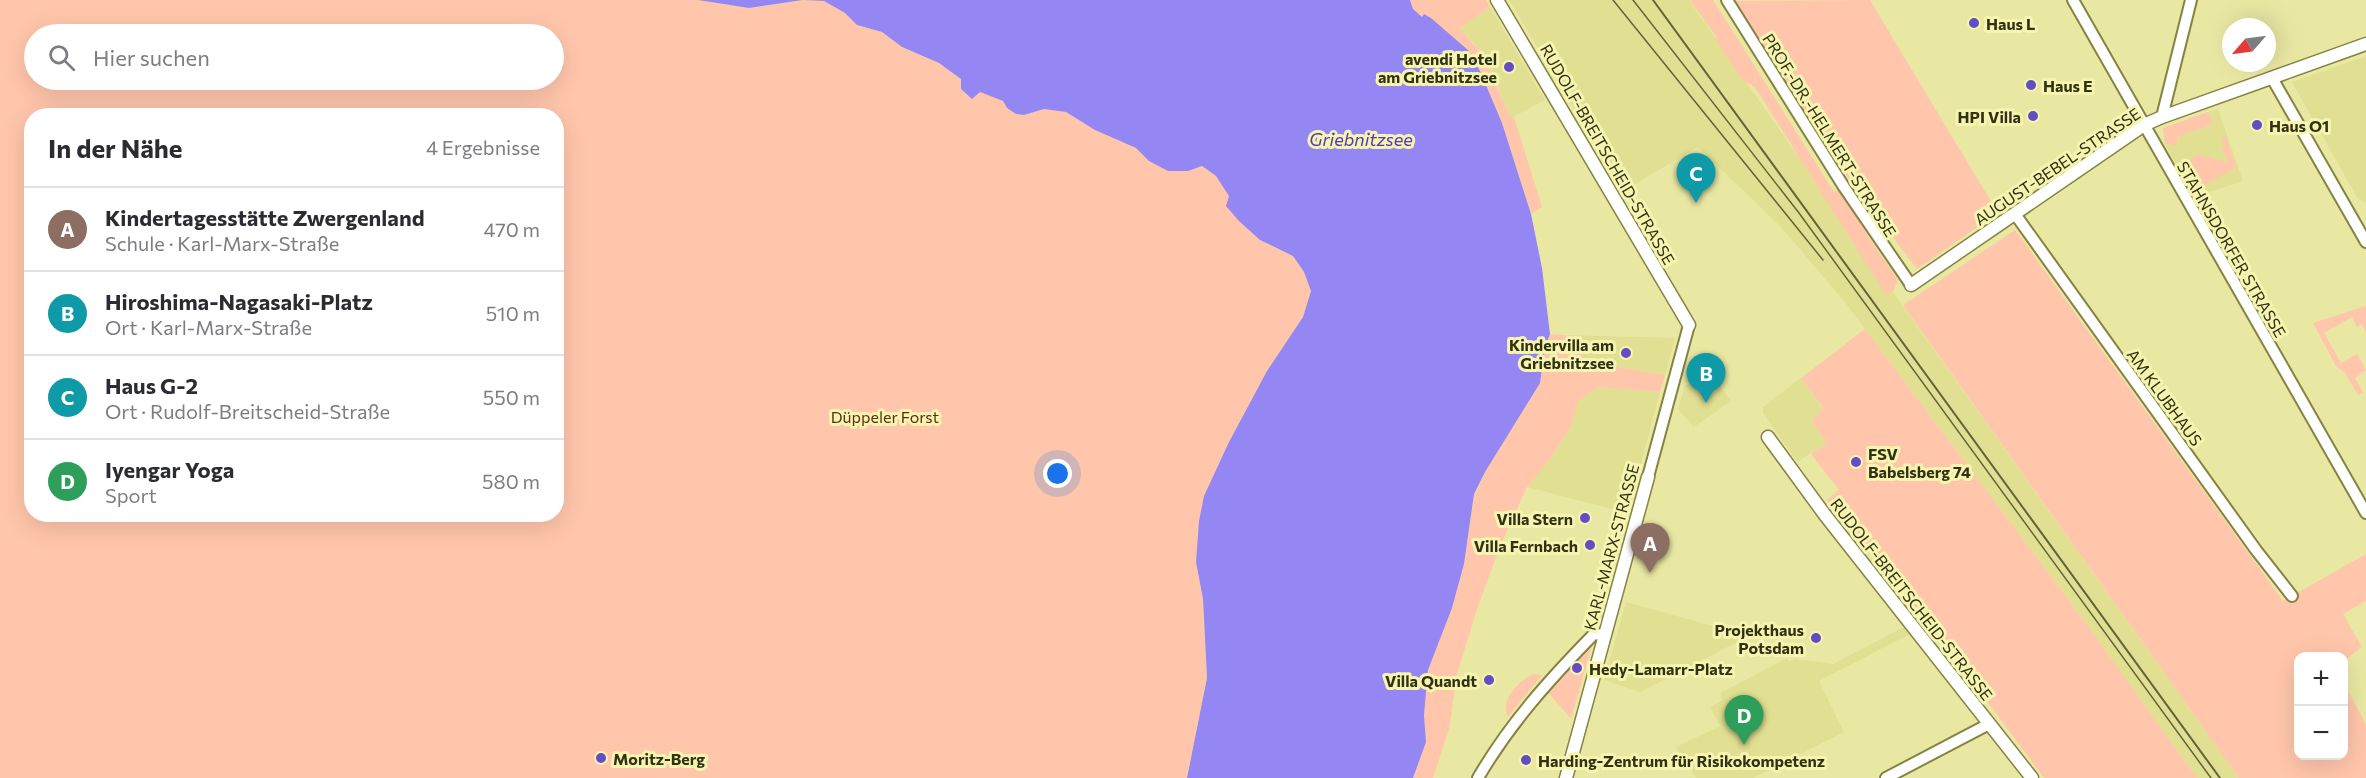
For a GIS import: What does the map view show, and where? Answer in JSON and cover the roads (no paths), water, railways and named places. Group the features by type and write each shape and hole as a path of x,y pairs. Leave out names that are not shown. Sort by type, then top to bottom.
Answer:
{"street":[{"name":"RUDOLF-BREITSCHEID-STRASSE","path":"1497,0 1689,326"},
{"name":"PROF.-DR.-HELMERT-STRASSE","path":"1727,0 1860,212 1911,285"},
{"name":"STAHNSDORFER STRASSE","path":"2073,0 2366,513"},
{"path":"2162,117 2191,0"},
{"name":"AUGUST-BEBEL-STRASSE","path":"1911,285 2144,126 2162,117 2366,44"},
{"path":"2272,78 2366,242"},
{"name":"AM KLUBHAUS","path":"2015,213 2256,550 2292,596"},
{"name":"KARL-MARX-STRASSE","path":"1566,778 1689,326"},
{"name":"RUDOLF-BREITSCHEID-STRASSE","path":"1768,437 1812,498 2032,778"},
{"path":"1478,778 1512,725 1544,685 1594,634 1604,635"},
{"path":"1886,778 1989,724"}],"water":[{"path":"698,0 803,0 749,8"},
{"name":"Griebnitzsee","path":"803,0 1410,0 1413,9 1422,17 1424,14 1431,18 1468,50 1480,71 1502,123 1531,214 1542,268 1550,334 1545,348 1540,383 1474,494 1464,564 1452,608 1428,670 1424,715 1426,742 1413,778 1187,778 1207,678 1203,599 1196,562 1199,521 1204,496 1229,442 1267,371 1303,317 1311,291 1304,272 1293,256 1260,240 1239,221 1226,206 1229,196 1216,176 1202,166 1188,171 1168,171 1149,161 1136,148 1095,130 1066,112 1044,109 1024,115 1016,114 1007,108 1003,101 980,92 972,99 961,89 961,79 939,63 902,47 882,32 857,25 845,13 824,1"}],"tram line":[{"path":"1613,0 1823,260"},
{"path":"1633,0 1799,213 2211,778"}],"railway":[{"path":"1653,0 2220,778"}],"place":[{"name":"Haus L","path":"1974,23"},
{"name":"avendi Hotel am Griebnitzsee","path":"1509,67"},
{"name":"Haus E","path":"2031,85"},
{"name":"HPI Villa","path":"2033,116"},
{"name":"Haus O1","path":"2257,125"},
{"name":"Haus G-2","path":"1696,203"},
{"name":"Kindervilla am Griebnitzsee","path":"1626,353"},
{"name":"Hiroshima-Nagasaki-Platz","path":"1706,403"},
{"name":"FSV Babelsberg 74","path":"1856,462"},
{"name":"Villa Stern","path":"1585,518"},
{"name":"Villa Fernbach","path":"1590,545"},
{"name":"Kindertagesstätte Zwergenland","path":"1650,573"},
{"name":"Projekthaus Potsdam","path":"1816,638"},
{"name":"Hedy-Lamarr-Platz","path":"1577,668"},
{"name":"Villa Quandt","path":"1489,680"},
{"name":"Iyengar Yoga","path":"1744,745"},
{"name":"Moritz-Berg","path":"601,758"},
{"name":"Harding-Zentrum für Risikokompetenz","path":"1526,760"}],"park label":[{"name":"Düppeler Forst","path":"885,416"}]}
